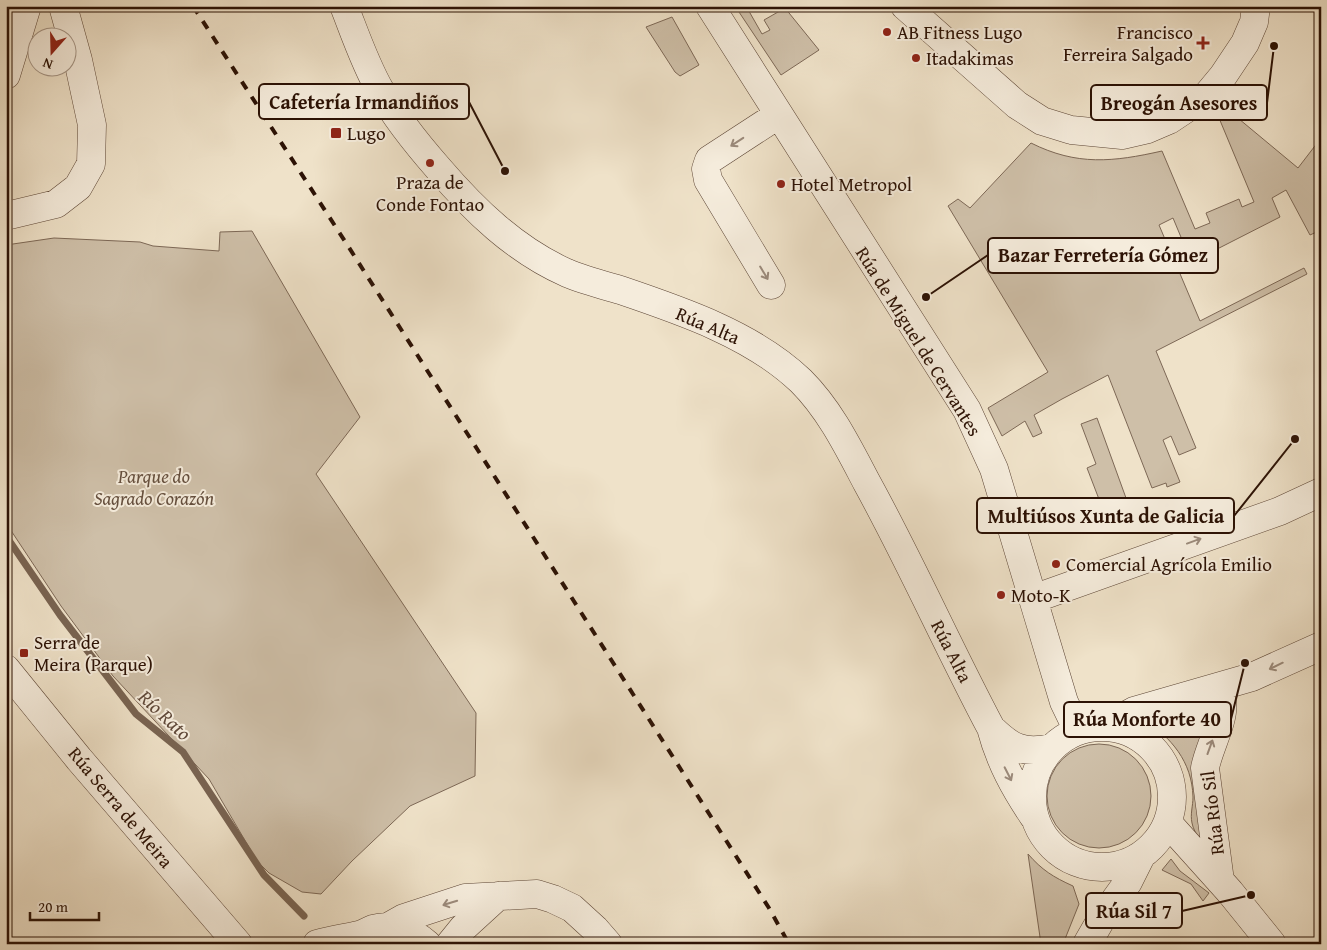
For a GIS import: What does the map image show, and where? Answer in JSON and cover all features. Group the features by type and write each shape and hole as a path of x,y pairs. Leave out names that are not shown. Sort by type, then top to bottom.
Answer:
{"street":[{"path":"6,76 27,6"},
{"path":"6,216 56,204 78,187 91,164 92,125 78,60 63,6"},
{"name":"Rúa Alta","path":"344,6 379,89 428,157 463,197 490,223 541,260 568,273 653,301 752,344 800,380 820,402 834,423 885,515 991,728 996,749 1006,772 1034,817"},
{"name":"Rúa de Miguel de Cervantes","path":"710,6 967,410 994,469 1064,702 1078,731"},
{"path":"904,6 1017,105 1042,122 1071,130 1122,135 1148,129 1169,120 1208,94 1224,76 1245,43 1254,22 1256,6"},
{"path":"771,286 708,180 706,169 709,160 778,115"},
{"path":"1033,599 1280,511 1321,492"},
{"path":"1115,728 1123,717 1134,711 1252,677 1321,646"},
{"name":"Rúa Serra de Meira","path":"6,669 79,759 238,944"},
{"name":"Rúa Río Sil","path":"1215,689 1223,704 1221,718 1208,753 1205,768 1220,881"},
{"path":"1096,727 1115,728 1134,735 1151,747 1164,764 1171,783 1172,803 1168,823 1152,847 1141,856 1122,865 1101,868 1080,864 1060,854 1044,838 1034,817 1032,798 1034,780 1041,763 1052,748 1064,738 1078,731 1096,727"},
{"name":"Rúa Alta","path":"991,728 1012,746 1031,751 1052,748"},
{"name":"Rúa Río Sil","path":"1168,823 1220,881 1272,944"},
{"path":"1087,944 1102,918 1128,882 1141,856"},
{"path":"1080,864 1091,875 1100,894 1102,918"},
{"path":"388,927 404,918 465,898 537,894 553,898 572,908 608,944"},
{"path":"450,944 463,928 498,896"},
{"path":"317,944 355,939 374,929 388,927 404,929 418,936 427,944"}],"green space":[{"path":"735,6 746,6 762,34 770,30 764,20 785,8 819,50 781,75"},
{"path":"672,17 699,65 680,76 675,72 646,27"},
{"path":"1227,109 1298,168 1321,138 1321,167 1318,169 1321,176 1321,230 1310,235 1286,190 1272,198 1280,217 1178,269 1200,321 1304,268 1307,274 1156,351 1196,448 1179,455 1171,436 1163,440 1180,482 1167,487 1166,483 1152,488 1108,375 1034,415 1042,433 1033,437 1025,421 1002,436 988,408 1048,372 948,206 958,199 970,208 1031,143 1064,156 1095,160 1127,158 1162,151 1195,229 1210,223 1206,213 1239,199 1242,207 1254,202 1219,118","holes":["1173,218 1183,242 1170,251 1159,225"]},
{"name":"Parque do Sagrado Corazón","path":"252,231 360,417 316,474 476,713 475,776 410,806 352,861 321,894 302,892 269,873 257,861 209,779 113,676 61,606 6,523 6,245 54,238 140,242 153,246 219,251 220,232"},
{"path":"1097,418 1126,498 1102,507 1087,468 1096,464 1081,424"},
{"path":"1201,707 1206,709 1208,714 1210,853 1193,827 1191,816 1193,797 1189,772 1171,743 1144,719"},
{"path":"1099,744 1119,748 1128,752 1136,759 1143,767 1147,776 1151,796 1147,816 1143,825 1136,833 1128,840 1119,844 1099,848 1079,844 1070,840 1062,833 1055,825 1051,816 1047,796 1051,776 1055,767 1062,759 1070,752 1079,748"},
{"path":"1028,854 1048,873 1073,886 1079,904 1063,944 1041,944"},
{"path":"1171,859 1180,871 1209,893 1203,901 1191,884 1162,870"}],"waterway":[{"name":"Río Rato","path":"6,536 60,615 136,714 183,752 264,875 304,916"}],"railway":[{"path":"193,6 769,908 789,944"}],"place":[{"name":"AB Fitness Lugo","path":"887,32"},
{"name":"Francisco Ferreira Salgado","path":"1203,43"},
{"name":"Breogán Asesores","path":"1274,46"},
{"name":"Itadakimas","path":"916,58"},
{"name":"Lugo","path":"336,133"},
{"name":"Praza de Conde Fontao","path":"430,163"},
{"name":"Cafetería Irmandiños","path":"505,171"},
{"name":"Hotel Metropol","path":"781,184"},
{"name":"Bazar Ferretería Gómez","path":"926,297"},
{"name":"Multiúsos Xunta de Galicia","path":"1295,439"},
{"name":"Comercial Agrícola Emilio","path":"1056,564"},
{"name":"Moto-K","path":"1001,595"},
{"name":"Serra de Meira (Parque)","path":"24,653"},
{"name":"Rúa Monforte 40","path":"1245,663"},
{"name":"Rúa Sil 7","path":"1251,895"}]}
